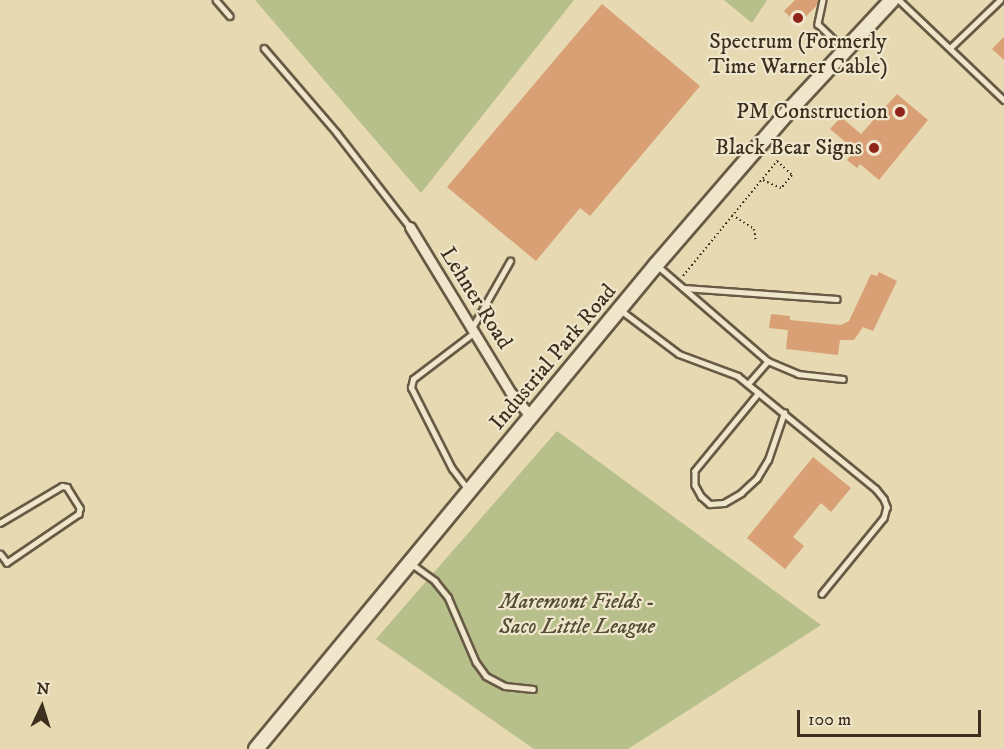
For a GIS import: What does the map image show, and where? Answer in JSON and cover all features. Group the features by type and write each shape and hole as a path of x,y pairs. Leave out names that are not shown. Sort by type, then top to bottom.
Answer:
{"main road":[{"name":"Industrial Park Road","path":"256,749 657,265 845,50 892,0"}],"street":[{"name":"Lehner Road","path":"410,227 511,393 531,417"}],"lane":[{"path":"216,0 230,16"},
{"path":"823,0 818,24 845,50"},
{"path":"899,0 1004,100"},
{"path":"950,48 1000,0"},
{"path":"264,48 337,133 410,227"},
{"path":"469,492 452,469 411,388 413,378 473,330 510,261"},
{"path":"657,265 768,361 798,374 843,379"},
{"path":"684,288 837,299"},
{"path":"620,309 679,354 728,370 748,384 876,489 887,507 884,518 822,594"},
{"path":"748,384 768,361"},
{"path":"759,393 695,471 695,485 701,496 710,504 724,503 741,494 757,478 768,460 784,413"},
{"path":"0,523 62,486 67,487 80,508 79,514 7,563 0,554"},
{"path":"410,562 435,581 448,597 476,662 486,676 505,686 533,689"}],"path":[{"path":"678,283 708,249 732,215 777,160 792,175 782,188 762,180"},
{"path":"732,215 754,229 756,242"}],"green space":[{"path":"255,0 574,0 421,193"},
{"path":"724,0 767,0 752,23"},
{"name":"Maremont Fields - Saco Little League","path":"557,431 821,625 628,749 534,749 376,639"}],"building":[{"name":"Spectrum (Formerly Time Warner Cable)","path":"795,0 818,0 817,5 798,25 784,11"},
{"path":"602,4 700,86 590,216 580,208 536,261 447,187"},
{"path":"1004,37 1004,60 992,49"},
{"path":"897,94 928,120 879,180 860,164 857,168 847,160 855,150 830,129 841,117 861,134"},
{"path":"879,272 897,281 873,331 863,327 854,340 840,340 838,355 786,349 788,330 769,328 771,314 790,316 790,320 841,325 849,321 871,274 877,276"},
{"path":"813,457 851,488 831,512 821,503 793,537 804,546 785,569 747,538"}],"place":[{"name":"Spectrum (Formerly Time Warner Cable)","path":"798,18"},
{"name":"PM Construction","path":"900,112"},
{"name":"Black Bear Signs","path":"874,148"}]}
